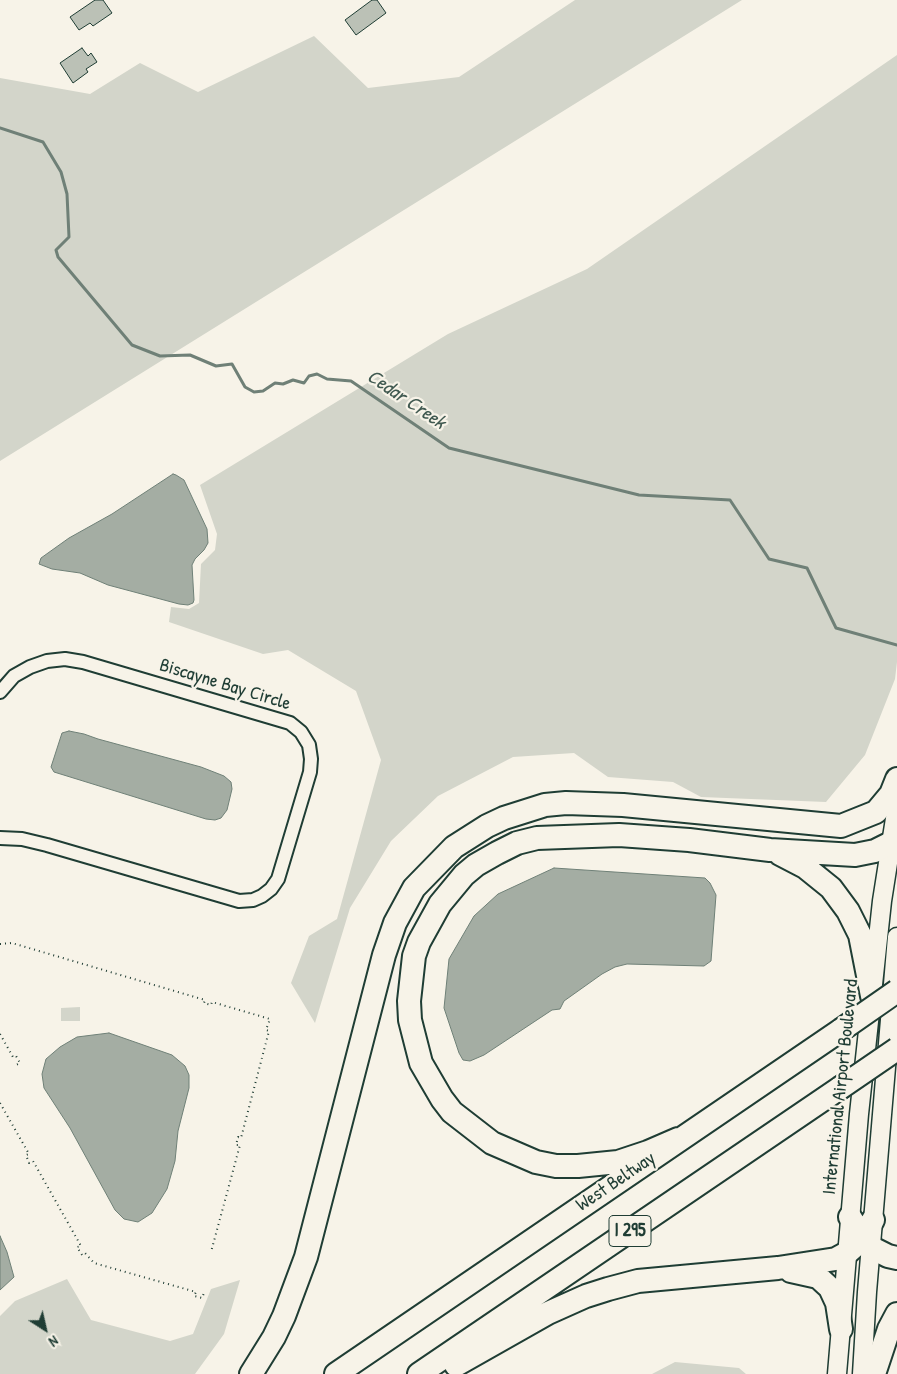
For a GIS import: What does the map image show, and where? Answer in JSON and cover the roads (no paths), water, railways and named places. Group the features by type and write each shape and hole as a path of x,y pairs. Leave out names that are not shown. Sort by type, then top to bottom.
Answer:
{"highway":[{"path":"841,826 876,812 891,794 897,779"},
{"path":"251,1374 281,1323 306,1257 382,965 395,923 414,888 454,847 487,826 504,818 545,805 566,803 623,805 841,826 864,829 881,834 895,844"},
{"path":"678,1139 618,1162 556,1166 536,1162 492,1143 470,1128 452,1112 442,1099 422,1062 410,1020 409,1001 414,956 419,942 440,904 464,875 476,865 517,843 537,838 619,834 690,840 770,850 854,855 875,852 895,844"},
{"path":"770,850 806,867 831,888 848,911 860,935 872,996"},
{"name":"West Beltway","path":"336,1374 897,991"},
{"name":"I 295","path":"419,1374 897,1049"},
{"path":"850,1217 863,1240 888,1256 897,1258"},
{"path":"440,1374 548,1313 586,1296 608,1289 638,1281 822,1262 836,1259 863,1240"},
{"path":"778,1268 818,1277 830,1288 837,1303 841,1329"},
{"path":"874,1374 897,1314"}],"main road":[{"name":"International Airport Boulevard","path":"850,1217 882,901 895,844 897,806"},
{"path":"862,1374 863,1240 897,937"},
{"path":"837,1374 841,1329 863,1240"}],"street":[{"name":"Biscayne Bay Circle","path":"0,692 14,676 30,667 47,661 65,659 84,662 290,723 301,732 308,745 311,759 310,772 278,879 271,889 253,900 239,902 47,845 22,839 0,838"}],"waterway":[{"name":"Cedar Creek","path":"0,128 43,142 61,172 67,194 69,237 56,250 58,257 132,345 160,356 190,355 216,366 232,364 245,387 254,392 263,391 275,383 283,384 293,380 304,383 309,376 317,374 327,379 351,381 449,448 639,495 730,500 769,559 807,568 836,628 897,645"}]}
